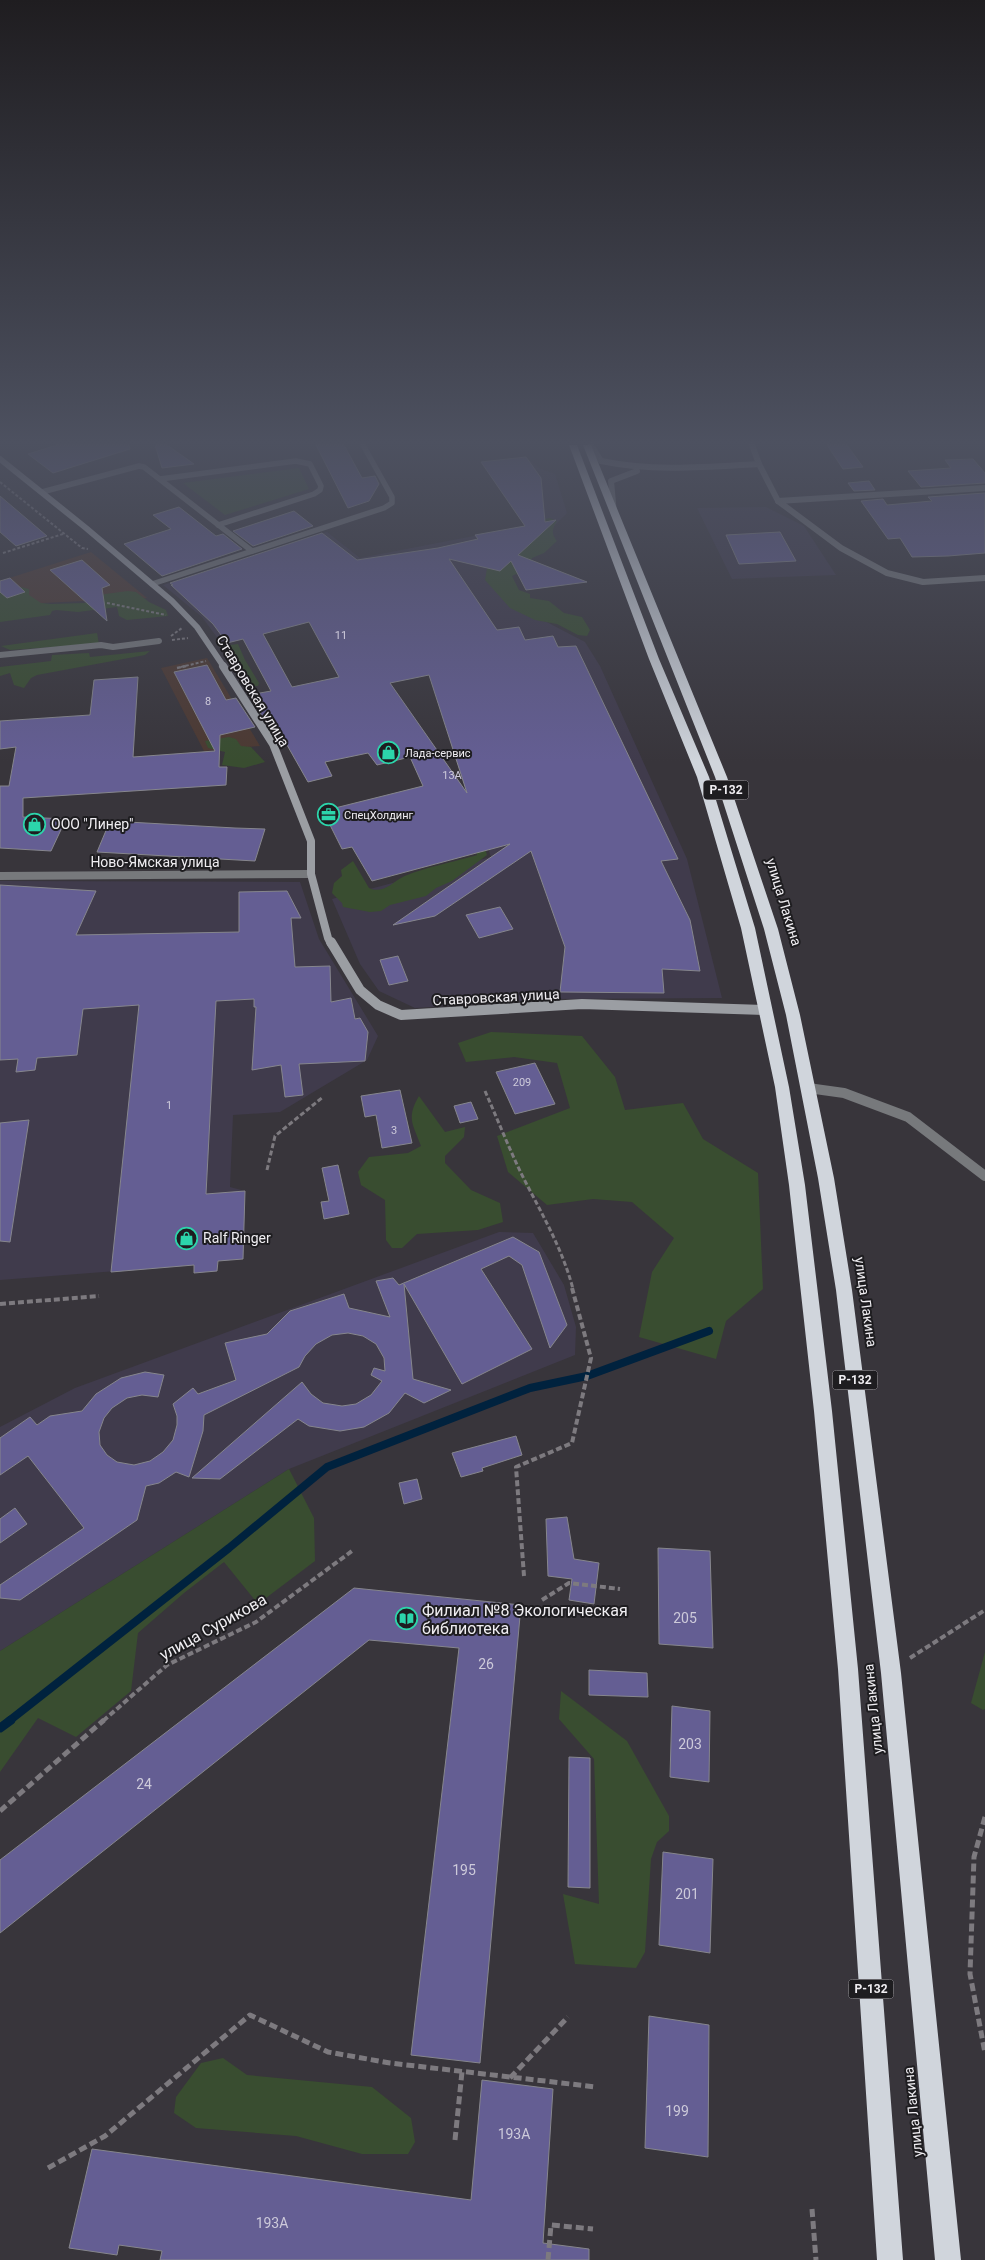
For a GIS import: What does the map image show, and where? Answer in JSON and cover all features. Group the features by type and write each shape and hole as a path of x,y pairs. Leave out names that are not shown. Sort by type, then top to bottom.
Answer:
{"highway":[{"name":"улица Лакина","path":"613,550 654,659 703,777 748,928 782,1087 797,1185 823,1410 848,1669 890,2260"},
{"name":"улица Лакина","path":"628,550 721,777 771,929 808,1088 826,1178 844,1290 891,1673 948,2260"}],"street":[{"name":"Ставровская улица","path":"112,550 193,619 273,744 311,841 311,874 328,938 360,990 378,1005 401,1015 582,1004 765,1010"},
{"path":"845,550 886,573 923,582 985,578"},
{"path":"0,655 101,645 113,647 159,641"},
{"name":"Ново-Ямская улица","path":"0,876 311,874"},
{"path":"808,1088 844,1093 908,1117 985,1176"}],"lane":[{"path":"152,584 252,551"}],"path":[{"path":"3,553 11,550"},
{"path":"107,602 169,615"},
{"path":"159,641 170,636 193,619"},
{"path":"159,641 204,636"},
{"path":"177,668 218,658"},
{"path":"485,1091 520,1171 566,1264 591,1358 572,1444 516,1467 524,1576"},
{"path":"267,1170 275,1136 323,1098"},
{"path":"0,1304 98,1296"},
{"name":"улица Сурикова","path":"0,1811 167,1665 256,1622 352,1551"},
{"path":"542,1600 569,1583 620,1589"},
{"path":"891,1673 916,1653 985,1610"},
{"path":"985,1817 974,1857 970,1974 985,2053"},
{"path":"48,2168 105,2136 250,2015 328,2052 462,2072 596,2087"},
{"path":"509,2078 568,2017"},
{"path":"455,2140 462,2072"},
{"path":"812,2209 816,2260"},
{"path":"548,2260 551,2225 593,2229"}],"shaded area":[{"path":"270,550 350,550 360,558 399,550 530,550 497,583 514,605 585,642 600,666 687,859 722,998 550,999 415,1008 379,991 360,964 332,899 491,857 471,799 452,667 364,608 222,644 202,617 163,585"},
{"path":"718,550 820,550 836,575 732,579"},
{"path":"91,552 147,598 0,605 0,581"},
{"path":"207,658 260,746 204,751 161,668"},
{"path":"0,881 300,882 319,939 378,1036 367,1060 280,1112 233,1115 230,1187 245,1191 243,1259 218,1261 217,1271 194,1273 194,1265 0,1280"},
{"path":"499,1232 533,1233 564,1285 576,1327 575,1355 289,1469 0,1651 0,1427 75,1388"}],"green space":[{"path":"522,550 547,550 532,558 527,569 512,576 519,590 530,594 530,598 549,601 564,613 582,617 590,630 587,636 578,635 557,624 535,620 510,608 485,580 487,568 500,571"},
{"path":"21,587 29,589 29,595 41,603 51,604 85,603 105,594 128,591 136,592 149,602 166,610 168,616 127,620 119,616 117,607 78,612 56,610 52,611 50,615 0,622 0,592 16,592"},
{"path":"97,633 99,644 10,650 1,646"},
{"path":"238,644 259,683 258,686 248,686 243,681 226,648 230,645"},
{"path":"150,651 145,655 37,675 31,678 24,688 14,685 10,673 0,676 0,667 51,661 52,655 89,653 90,657"},
{"path":"229,737 236,739 241,746 251,747 265,762 244,768 222,765 225,752 208,748 205,741"},
{"path":"481,836 487,855 452,881 436,888 426,896 390,905 381,911 370,912 343,907 342,903 332,893 334,883 342,876 341,870 353,861 369,888 378,890 417,871 477,855 474,840"},
{"path":"491,1032 582,1036 615,1077 625,1110 683,1103 703,1139 758,1173 763,1289 726,1321 716,1359 639,1337 652,1272 674,1238 632,1202 593,1199 547,1205 508,1172 497,1136 570,1108 557,1063 514,1057 466,1062 458,1043"},
{"path":"419,1096 445,1132 465,1127 464,1137 445,1156 445,1163 471,1190 500,1203 503,1222 478,1230 417,1234 402,1248 392,1248 386,1240 385,1200 361,1185 358,1172 369,1157 408,1153 421,1146 412,1121 413,1110"},
{"path":"289,1469 314,1518 315,1561 258,1604 224,1562 184,1593 138,1633 131,1691 76,1737 38,1718 0,1772 0,1651"},
{"path":"985,1652 985,1709 983,1710 971,1703"},
{"path":"561,1691 627,1741 669,1816 669,1831 657,1842 651,1859 645,1952 636,1968 575,1964 563,1894 599,1904 594,1759 559,1719"},
{"path":"223,2058 247,2075 372,2087 411,2118 415,2142 408,2154 362,2154 296,2136 196,2128 174,2113 176,2097 201,2063"}],"building":[{"path":"132,550 238,550 162,576"},
{"path":"269,550 345,550 357,560 421,550 523,550 518,555 587,582 526,590 511,561 500,571 449,559 497,630 519,627 525,640 553,636 558,647 576,646 678,859 661,861 690,920 700,971 662,969 664,993 560,992 565,947 531,851 435,916 393,925 510,844 372,881 352,847 342,849 323,811 423,786 410,757 377,765 368,753 325,762 332,776 308,782 274,722 267,724 249,695 271,691 243,639 227,643 213,624 170,583","holes":["309,622 339,677 292,687 263,634","429,675 467,793 390,683"]},
{"path":"733,550 790,550 796,561 739,564"},
{"path":"908,550 985,550 985,553 912,557"},
{"path":"82,560 110,585 102,588 107,621 50,570"},
{"path":"10,578 25,592 7,598 0,592 0,581"},
{"path":"207,665 226,700 236,698 255,727 220,735 219,767 227,767 226,785 23,798 23,817 66,819 51,851 0,848 0,786 9,786 16,747 0,749 0,721 90,715 94,680 138,677 133,757 215,751 174,672"},
{"path":"110,821 265,829 255,861 97,852"},
{"path":"0,885 96,891 76,935 239,932 239,892 287,891 301,918 291,918 295,967 330,966 331,1002 351,998 355,1019 360,1018 368,1032 365,1061 299,1064 303,1095 285,1097 281,1065 252,1070 256,1007 254,1007 254,999 216,1001 206,1194 245,1191 243,1259 218,1261 217,1271 194,1273 194,1265 111,1272 139,1005 83,1009 77,1055 37,1058 35,1070 16,1072 18,1059 0,1060"},
{"path":"500,907 513,929 479,938 466,915"},
{"path":"398,956 408,981 389,985 380,960"},
{"path":"535,1063 555,1104 515,1114 496,1072"},
{"path":"400,1090 412,1143 382,1148 376,1115 365,1117 361,1096"},
{"path":"471,1102 478,1119 460,1123 454,1106"},
{"path":"29,1120 10,1242 0,1241 0,1123"},
{"path":"338,1165 349,1214 324,1219 321,1202 329,1201 322,1168"},
{"path":"513,1237 539,1252 567,1325 550,1348 522,1265 509,1256 481,1269 532,1349 462,1384 404,1284 413,1379 451,1390 424,1403 405,1393 389,1413 364,1427 340,1431 309,1426 298,1419 220,1479 192,1478 302,1382 311,1394 323,1403 342,1406 356,1404 371,1395 382,1381 371,1375 374,1368 385,1371 384,1358 376,1344 363,1336 348,1333 332,1335 316,1344 305,1356 299,1367 204,1415 203,1431 189,1477 176,1472 159,1483 146,1486 137,1520 20,1600 0,1598 0,1585 84,1528 28,1456 0,1475 0,1438 30,1417 37,1425 50,1416 82,1411 96,1394 121,1378 145,1372 164,1375 158,1397 142,1395 127,1398 112,1408 104,1418 99,1432 100,1445 107,1455 117,1462 134,1465 150,1461 163,1452 173,1440 177,1416 173,1404 193,1388 198,1394 236,1380 225,1343 267,1334 290,1311 344,1294 349,1308 390,1317 376,1281 393,1278 399,1285"},
{"path":"516,1436 522,1455 482,1468 483,1471 461,1477 452,1453"},
{"path":"417,1479 422,1499 404,1504 399,1483"},
{"path":"15,1508 27,1524 0,1543 0,1519"},
{"path":"567,1517 574,1559 599,1563 594,1604 569,1600 572,1579 548,1576 546,1519"},
{"path":"658,1548 710,1551 713,1648 659,1644"},
{"path":"354,1588 521,1605 480,2063 411,2055 459,1648 369,1640 0,1933 0,1860"},
{"path":"589,1670 647,1673 648,1697 589,1695"},
{"path":"672,1706 710,1711 709,1782 670,1777"},
{"path":"569,1757 590,1758 590,1888 568,1887"},
{"path":"663,1852 713,1859 710,1953 659,1945"},
{"path":"649,2016 709,2025 708,2157 645,2148"},
{"path":"482,2080 553,2089 543,2243 589,2249 589,2260 160,2260 162,2251 119,2245 117,2255 69,2248 92,2149 471,2200"}],"waterway":[{"path":"9,1721 229,1548 327,1467 530,1388 587,1376 709,1331"},
{"path":"0,1728 11,1720"}],"place":[{"name":"Лада-сервис","path":"389,753"},
{"name":"СпецХолдинг","path":"328,815"},
{"name":"ООО \"Линер\"","path":"35,824"},
{"name":"Ralf Ringer","path":"187,1238"},
{"name":"Филиал №8 Экологическая библиотека","path":"406,1619"}]}
